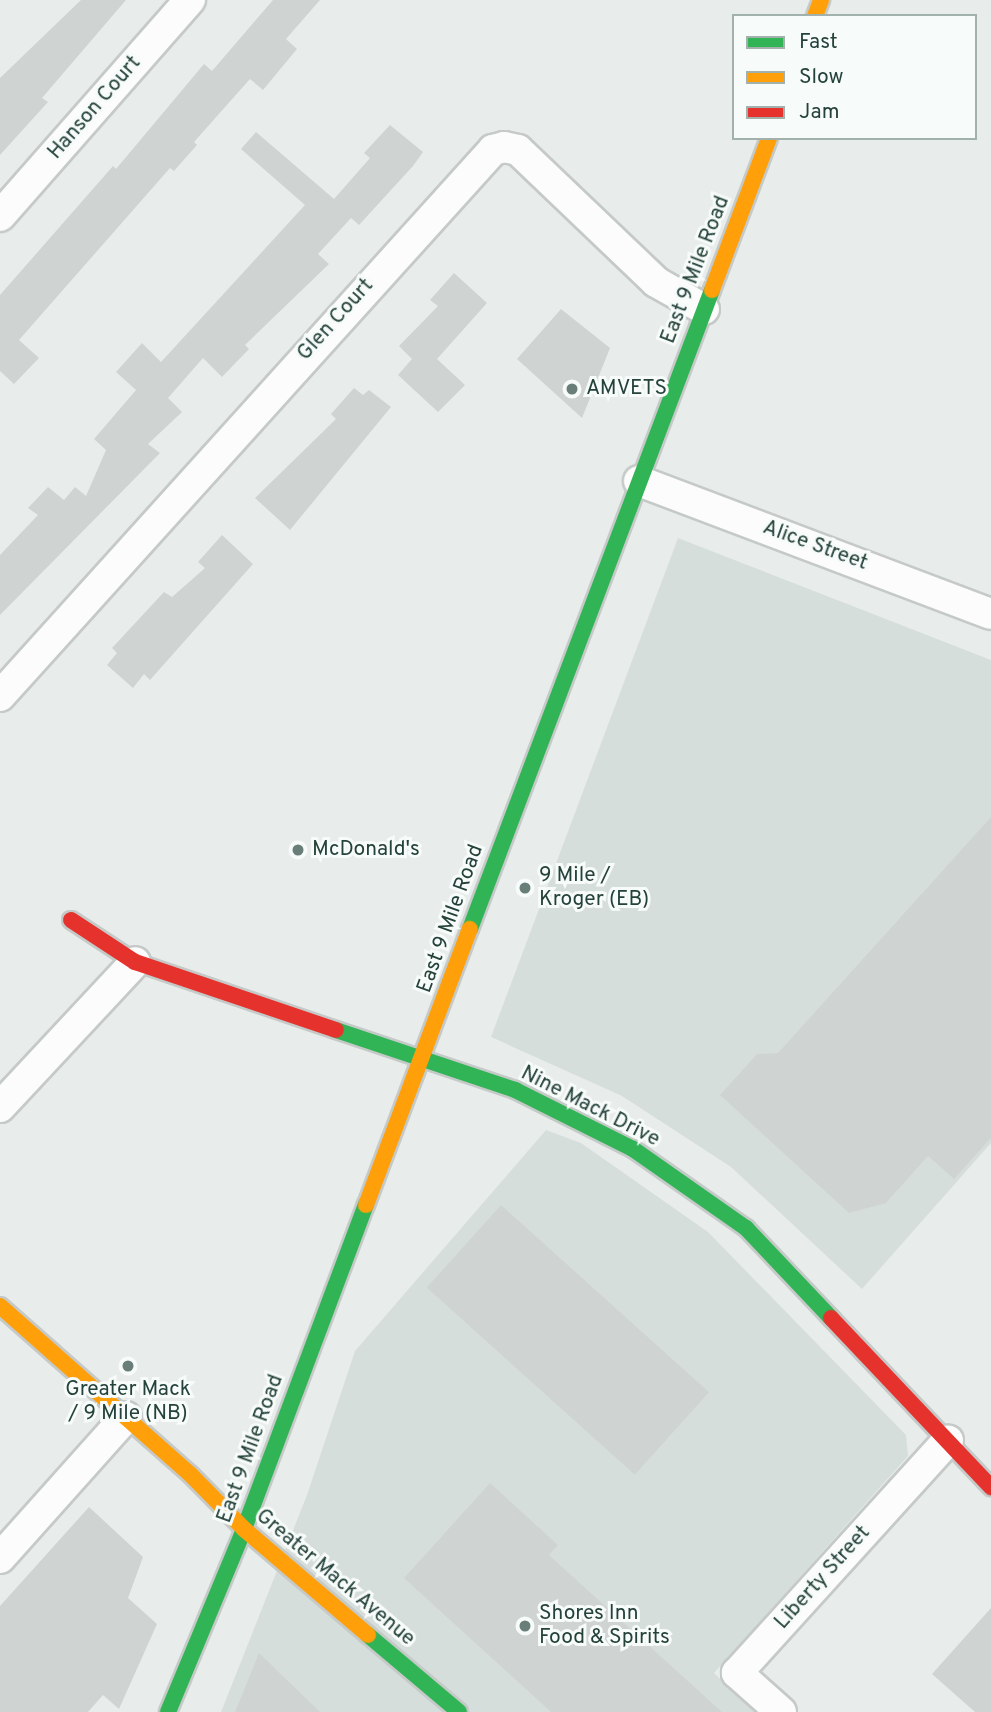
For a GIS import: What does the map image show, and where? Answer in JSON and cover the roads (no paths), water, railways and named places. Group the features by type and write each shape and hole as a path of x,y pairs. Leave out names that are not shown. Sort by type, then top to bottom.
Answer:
{"street":[{"name":"Hanson Court","path":"0,216 190,0"},
{"name":"East 9 Mile Road","path":"168,1712 244,1529 768,140"},
{"name":"Glen Court","path":"0,696 493,150 504,147 518,150 656,282 704,309"},
{"name":"Alice Street","path":"639,481 991,614"},
{"name":"Nine Mack Drive","path":"71,920 135,962 422,1059 551,1107 633,1149 706,1196 782,1263 991,1487"},
{"path":"0,1107 135,962"},
{"name":"Greater Mack Avenue","path":"0,1306 125,1417 244,1529 459,1712"},
{"path":"0,1558 125,1417"},
{"name":"Liberty Street","path":"781,1712 737,1673 948,1440"}],"place":[{"name":"AMVETS","path":"572,389"},
{"name":"McDonald's","path":"298,850"},
{"name":"9 Mile / Kroger (EB)","path":"525,888"},
{"name":"Greater Mack / 9 Mile (NB)","path":"128,1366"},
{"name":"Shores Inn Food & Spirits","path":"525,1626"}]}
